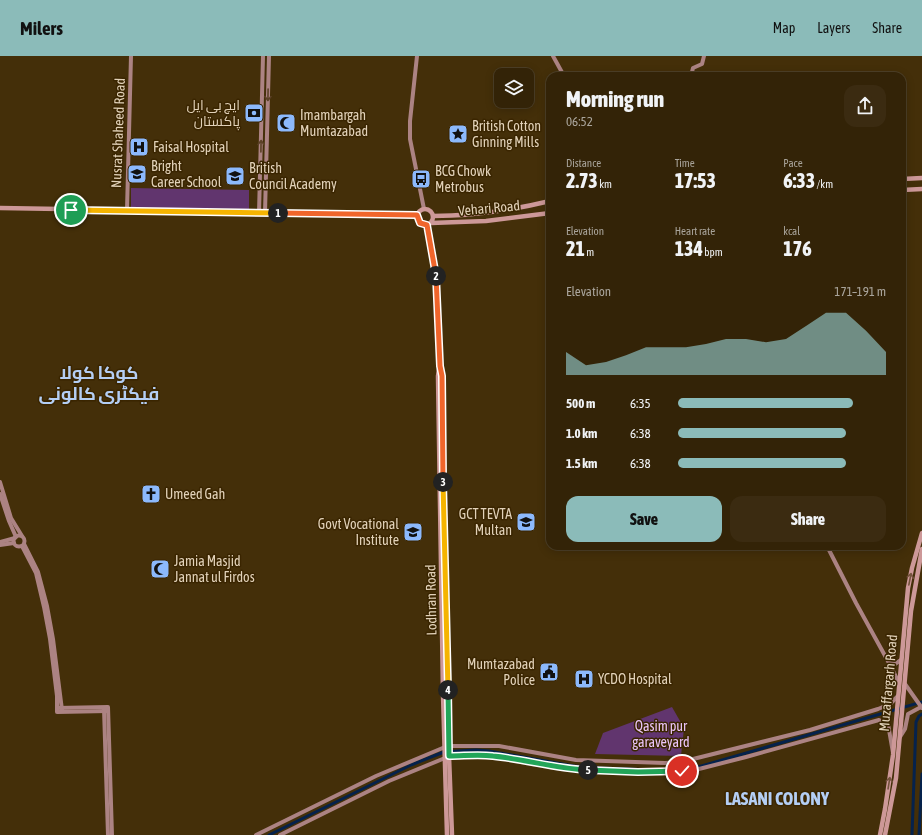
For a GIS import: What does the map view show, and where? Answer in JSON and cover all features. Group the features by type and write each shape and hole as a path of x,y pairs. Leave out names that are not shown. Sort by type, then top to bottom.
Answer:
{"main road":[{"name":"Nusrat Shaheed Road","path":"127,210 131,56"},
{"path":"259,213 263,56"},
{"path":"265,213 269,56"},
{"path":"417,56 410,121 410,140 424,209"},
{"path":"553,56 562,72"},
{"path":"692,72 693,68 702,64 704,56"},
{"path":"906,179 922,178"},
{"path":"906,190 922,189"},
{"name":"Vehari Road","path":"434,216 449,216 499,210 546,202"},
{"path":"0,208 417,215 424,209 430,210 434,216 429,224 420,223 417,215"},
{"name":"Vehari Road","path":"429,224 486,221 546,214"},
{"name":"Lodhran Road","path":"429,224 437,285 440,366 442,376 447,835"},
{"path":"0,482 11,518 25,540 23,545 36,573 50,639 59,710 105,710"},
{"path":"0,494 16,537 14,544"},
{"name":"Muzaffargarh Road","path":"880,835 885,823 896,778 904,701 901,660 912,568 922,533"},
{"path":"0,542 22,536"},
{"path":"0,545 14,544 18,547 23,545"},
{"path":"902,684 908,611 922,549"},
{"path":"829,550 856,603 902,684 921,706 908,714 905,729 900,737"},
{"path":"890,663 895,664 901,660"},
{"name":"Muzaffargarh Road","path":"886,835 885,823 898,696 902,684"},
{"path":"256,835 376,776 447,748 499,746 567,759 587,761 681,762 810,730 878,709 890,704 898,696"},
{"path":"105,710 108,835"},
{"path":"105,710 112,835"},
{"path":"280,835 389,782 447,757 472,755 494,756 584,770 638,772 695,770 880,720 888,724 893,755"},
{"name":"Lodhran Road","path":"447,757 452,835"}],"green space":[{"path":"131,188 249,190 249,209 131,208"},
{"name":"Qasim pur garaveyard","path":"672,707 684,728 681,756 595,754 603,733"}],"waterway":[{"path":"679,769 698,767 922,702"},
{"path":"912,835 916,722 922,714"},
{"path":"269,835 411,765 444,752 476,750 489,751 574,766 654,770"},
{"path":"919,835 922,774"}],"place":[{"name":"ایچ بی ایل پاکستان","path":"254,113"},
{"name":"Imambargah Mumtazabad","path":"286,123"},
{"name":"British Cotton Ginning Mills","path":"458,134"},
{"name":"Faisal Hospital","path":"139,147"},
{"name":"Bright Career School","path":"137,174"},
{"name":"British Council Academy","path":"235,176"},
{"name":"BCG Chowk Metrobus","path":"421,179"},
{"name":"Umeed Gah","path":"151,494"},
{"name":"GCT TEVTA Multan","path":"526,522"},
{"name":"Govt Vocational Institute","path":"413,532"},
{"name":"Jamia Masjid Jannat ul Firdos","path":"160,569"},
{"name":"Mumtazabad Police","path":"549,672"},
{"name":"YCDO Hospital","path":"584,679"}],"district":[{"name":"کوکا کولا فیکٹری کالونی","path":"99,383"},
{"name":"LASANI COLONY","path":"777,799"}],"route":[{"path":"71,210 417,215 420,223 427,225 437,285 443,412 443,496 449,756 494,756 584,770 638,772 682,771"}]}
